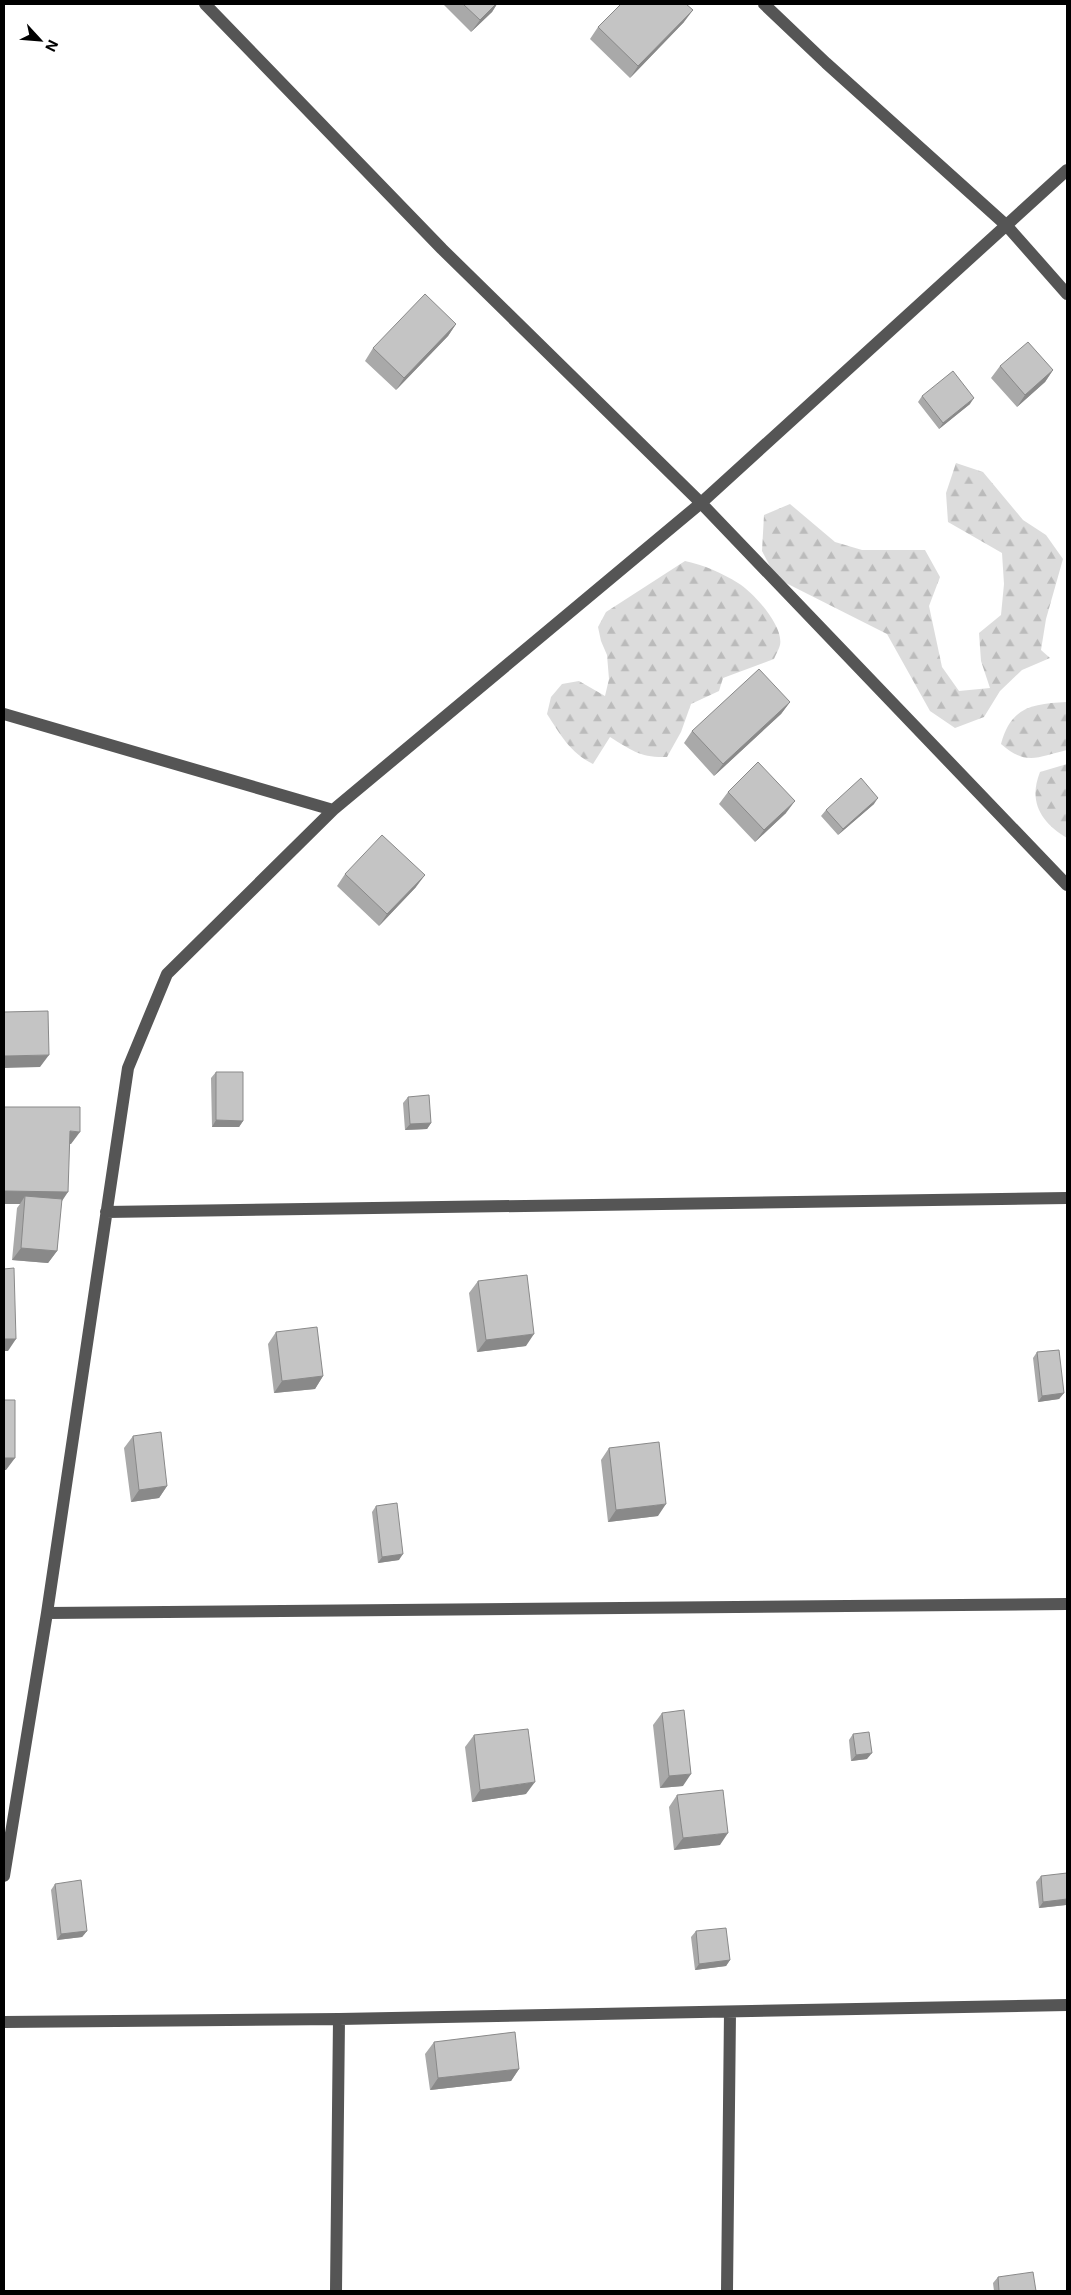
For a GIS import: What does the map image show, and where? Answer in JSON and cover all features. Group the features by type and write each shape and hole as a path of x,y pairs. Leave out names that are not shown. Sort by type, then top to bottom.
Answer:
{"street":[{"path":"205,4 442,249 701,503 1067,885"},
{"path":"764,4 826,63 1007,226 1067,294"},
{"path":"4,1876 46,1613 128,1068 166,974 333,810 701,503 1067,170"},
{"path":"4,714 333,810"},
{"path":"106,1212 1067,1198"},
{"path":"46,1613 1067,1604"},
{"path":"4,2022 339,2019 1067,2005"},
{"path":"727,2291 730,2012"},
{"path":"336,2291 339,2019"}],"green space":[{"path":"956,463 983,472 1023,520 1046,535 1063,559 1046,619 1041,650 1050,658 1022,670 1000,691 984,717 955,728 930,711 887,634 776,578 762,551 764,515 790,504 835,542 862,550 925,550 940,577 929,606 942,667 959,691 990,688 981,661 979,633 1001,615 1004,584 1002,553 948,522 946,493"},
{"path":"685,561 719,573 738,583 759,602 772,619 780,637 780,645 774,659 723,678 719,691 691,704 681,732 667,757 643,755 610,737 593,764 572,749 547,714 551,697 562,684 579,681 605,696 609,679 607,655 598,627 606,612"},
{"path":"1067,702 1067,750 1032,758 1018,755 1001,744 1005,731 1017,715 1034,706"},
{"path":"1067,764 1067,838 1044,818 1036,802 1036,793 1040,772"}],"building":[{"path":"463,4 496,4 480,20"},
{"path":"621,4 686,4 693,10 638,66 598,27"},
{"path":"425,294 456,324 404,378 373,348"},
{"path":"1028,342 1053,370 1025,395 1000,366"},
{"path":"953,371 974,398 943,423 922,396"},
{"path":"759,669 790,702 723,764 692,731"},
{"path":"758,762 795,801 764,830 728,792"},
{"path":"861,778 878,798 843,829 826,810"},
{"path":"382,835 425,875 387,914 345,874"},
{"path":"48,1011 49,1055 4,1056 4,1012"},
{"path":"216,1072 243,1072 243,1121 216,1120"},
{"path":"429,1095 431,1123 410,1124 408,1097"},
{"path":"4,1107 80,1107 80,1132 70,1131 68,1192 4,1191"},
{"path":"25,1196 62,1199 57,1251 21,1248"},
{"path":"14,1268 16,1339 4,1339 4,1269"},
{"path":"527,1275 534,1334 486,1340 478,1281"},
{"path":"317,1327 323,1376 282,1381 276,1332"},
{"path":"1059,1350 1064,1393 1042,1396 1037,1352"},
{"path":"4,1400 15,1400 15,1458 4,1458"},
{"path":"161,1432 167,1486 139,1490 133,1436"},
{"path":"659,1442 666,1504 616,1510 609,1448"},
{"path":"397,1503 403,1554 382,1557 376,1506"},
{"path":"684,1710 691,1774 669,1776 662,1713"},
{"path":"528,1729 535,1782 480,1790 474,1735"},
{"path":"869,1732 872,1753 856,1755 853,1734"},
{"path":"723,1790 728,1833 683,1838 677,1795"},
{"path":"1067,1873 1067,1899 1043,1902 1041,1876"},
{"path":"81,1880 87,1931 61,1934 55,1884"},
{"path":"726,1928 730,1960 699,1964 696,1931"},
{"path":"515,2032 519,2069 438,2078 434,2042"},
{"path":"1033,2272 1036,2291 999,2291 998,2277"}]}
